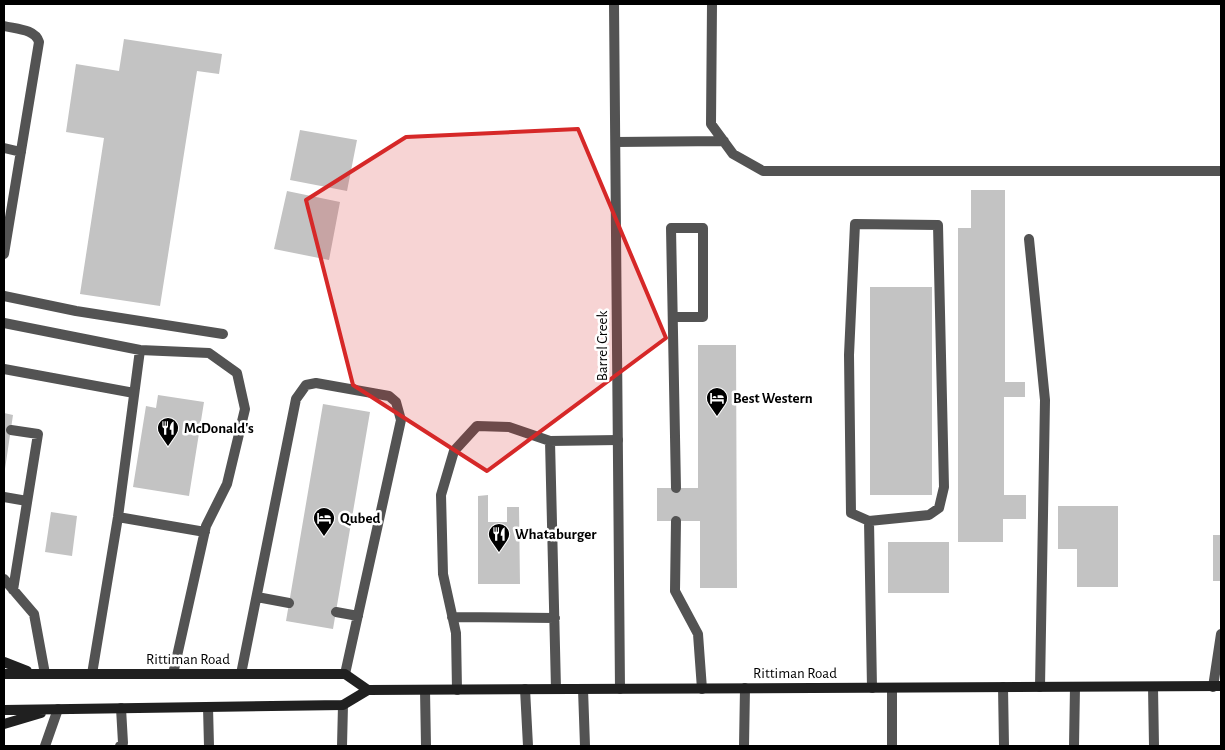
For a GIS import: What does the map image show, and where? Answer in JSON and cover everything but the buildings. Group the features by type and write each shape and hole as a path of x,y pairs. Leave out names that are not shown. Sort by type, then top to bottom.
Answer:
{"main road":[{"path":"4,662 40,674"},
{"name":"Rittiman Road","path":"4,674 345,674"},
{"path":"4,710 343,705 368,690 345,674"},
{"name":"Rittiman Road","path":"368,690 1217,686"},
{"path":"4,724 58,709"}],"street":[{"name":"Barrel Creek","path":"614,4 620,689"},
{"path":"712,4 711,124 733,154 763,171 1221,171"},
{"path":"4,26 32,33 37,36 39,42 6,225 4,254"},
{"path":"616,142 724,141"},
{"path":"4,148 20,152"},
{"path":"855,224 938,225 944,487 939,508 929,515 869,521 851,513 849,355 855,224"},
{"path":"672,317 703,317 703,228 671,228 672,317 676,488"},
{"path":"1029,239 1045,400 1040,687"},
{"path":"4,296 76,311 224,334"},
{"path":"4,323 140,350 209,353 238,373 245,409 227,484 206,526 172,674"},
{"path":"92,674 118,517 140,350"},
{"path":"4,369 134,393"},
{"path":"241,674 296,398 306,385 316,383 389,396 396,402 399,411 400,429 345,674"},
{"path":"458,690 456,633 442,574 441,495 454,451 477,426 509,427 550,441 618,440"},
{"path":"11,430 38,434 13,590"},
{"path":"550,441 556,689"},
{"path":"4,497 27,501"},
{"path":"118,517 206,532"},
{"path":"676,521 675,591 698,634 702,689"},
{"path":"869,521 872,688"},
{"path":"4,580 34,614 40,674"},
{"path":"257,597 289,603"},
{"path":"336,612 358,616"},
{"path":"452,617 555,618"},
{"path":"1217,686 1221,634"},
{"path":"1004,687 1004,746"},
{"path":"1074,746 1075,687"},
{"path":"1153,687 1154,746"},
{"path":"744,746 745,688"},
{"path":"892,688 892,746"},
{"path":"525,689 528,746"},
{"path":"583,689 585,746"},
{"path":"426,690 426,746"},
{"path":"342,746 343,705"},
{"path":"208,707 209,746"},
{"path":"120,746 123,743 121,708"},
{"path":"45,746 58,709"}],"highlighted area":[{"path":"578,129 666,338 487,471 353,385 306,200 406,137"}],"place":[{"name":"Best Western","path":"717,417"},
{"name":"McDonald's","path":"168,447"},
{"name":"Qubed","path":"324,537"},
{"name":"Whataburger","path":"499,553"}]}
